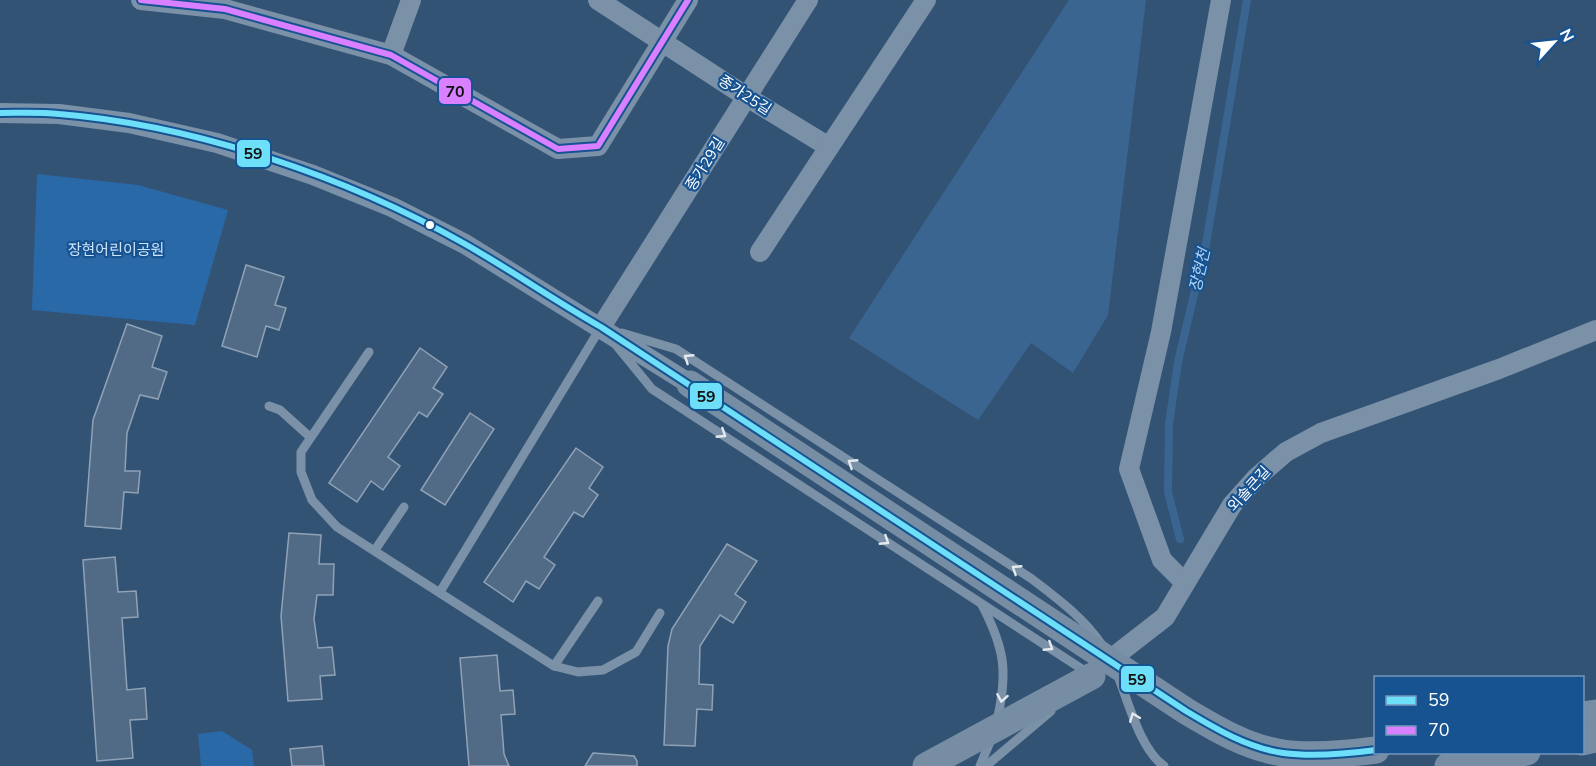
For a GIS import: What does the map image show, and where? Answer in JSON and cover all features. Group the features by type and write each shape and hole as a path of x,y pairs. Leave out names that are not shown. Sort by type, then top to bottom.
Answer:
{"main road":[{"path":"690,384 1066,633 1220,731 1250,744 1282,753 1351,753 1374,750"},
{"path":"926,766 1102,667"},
{"path":"1448,766 1521,754"}],"street":[{"path":"141,0 225,9 391,55 558,150 598,146 688,0"},
{"path":"391,55 411,0"},
{"name":"종가25길","path":"598,0 747,97 829,147"},
{"name":"종가29길","path":"601,327 808,0"},
{"path":"760,252 926,0"},
{"path":"1184,582 1162,560 1129,469 1161,332 1221,0"},
{"path":"0,113 59,114 129,123 217,142 314,175 392,207 465,244 690,384"},
{"name":"외솔큰길","path":"1102,667 1165,617 1232,505 1257,477 1286,452 1321,433 1499,369 1596,330"}],"lane":[{"path":"440,592 601,327"},
{"path":"601,327 652,389 981,603 1102,667"},
{"path":"601,327 675,349 1022,573 1071,609 1096,635 1102,667 1156,760 1164,766"},
{"path":"369,352 301,452 301,472 312,500 337,527 554,666 578,672 603,670 636,652 660,613"},
{"path":"269,406 280,410 310,437"},
{"path":"375,550 404,507"},
{"path":"554,666 598,600"},
{"path":"980,766 996,728 1004,691 1003,657 995,631 981,603"},
{"name":"외솔큰길","path":"986,766 1102,667"}],"green space":[{"name":"장현어린이공원","path":"37,174 138,185 228,210 195,325 32,310"},
{"path":"222,731 252,750 254,766 201,766 198,734"}],"shaded area":[{"path":"1069,0 1146,0 1108,315 1073,373 1031,343 978,420 849,338"}],"building":[{"path":"246,265 284,277 275,305 286,308 279,330 266,326 257,357 222,346"},
{"path":"127,324 162,336 152,367 167,372 158,399 140,395 127,433 125,471 140,471 138,493 124,492 121,529 85,526 93,420"},
{"path":"420,348 447,367 433,388 443,394 427,417 419,412 388,457 400,466 383,490 371,481 357,502 329,483"},
{"path":"470,413 494,429 445,505 421,490"},
{"path":"576,448 603,467 589,488 598,495 583,517 574,512 544,557 555,565 539,589 526,581 513,602 484,582"},
{"path":"289,533 321,535 319,564 334,564 333,595 317,595 314,619 318,648 332,647 335,675 320,676 322,699 288,701 281,616"},
{"path":"727,544 757,561 735,594 746,602 733,623 720,615 700,646 699,684 713,685 712,710 697,709 695,746 664,745 668,646 672,629"},
{"path":"115,557 118,592 136,591 138,617 122,618 127,690 145,688 147,719 130,720 133,758 97,761 83,560"},
{"path":"497,655 500,691 513,690 515,714 501,715 504,754 509,766 469,766 460,658"},
{"path":"322,746 324,766 292,766 290,749"},
{"path":"593,753 634,756 637,766 585,766"}],"waterway":[{"name":"장현천","path":"1180,539 1168,492 1169,424 1178,362 1206,244 1247,0"}],"transit line":[{"name":"70","path":"141,0 225,9 391,55 558,149 598,146 688,0"},
{"name":"59","path":"0,113 59,114 111,120 163,130 216,142 269,158 371,197 465,244 601,327 1209,724 1257,747 1283,753 1306,755 1374,750"}]}
